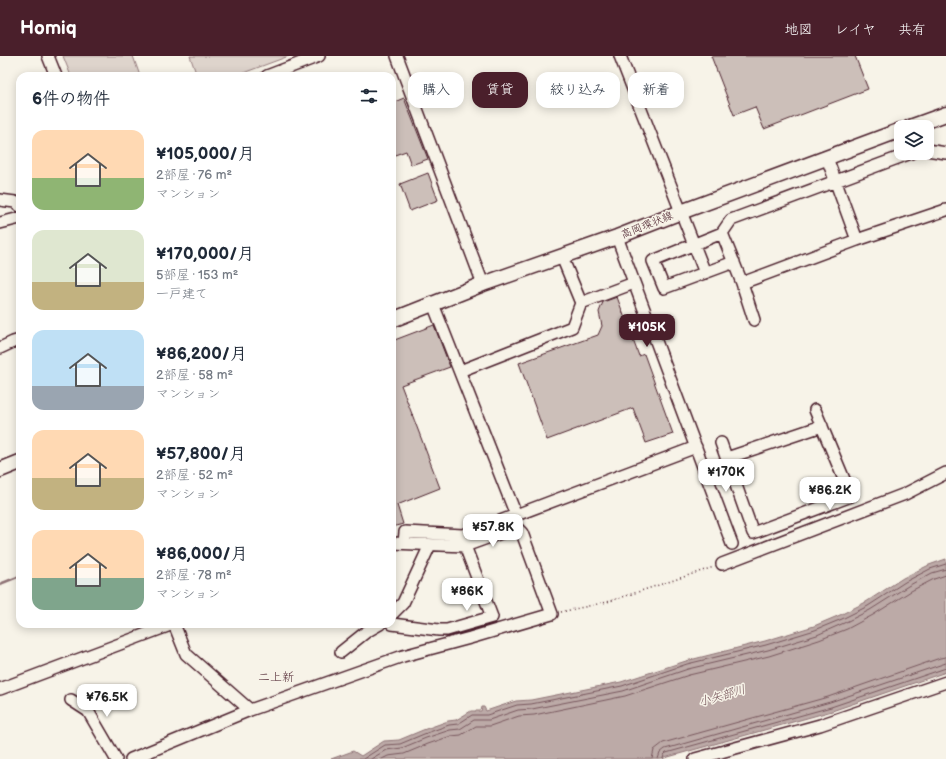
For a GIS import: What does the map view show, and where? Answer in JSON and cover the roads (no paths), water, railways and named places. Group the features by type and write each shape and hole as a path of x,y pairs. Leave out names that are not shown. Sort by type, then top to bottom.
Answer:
{"main road":[{"path":"929,120 946,114"},
{"name":"高岡環状線","path":"396,318 483,284 617,237 894,133"},
{"path":"0,470 16,464"}],"street":[{"path":"48,56 54,72"},
{"path":"277,72 319,56"},
{"path":"397,56 483,284"},
{"path":"620,56 705,273"},
{"path":"934,151 946,154"},
{"path":"827,158 857,240"},
{"path":"734,262 664,288 653,261 722,233 731,220 894,160"},
{"path":"0,200 16,202"},
{"path":"742,283 857,240 946,210"},
{"path":"0,223 16,219"},
{"path":"722,233 742,283 754,320"},
{"path":"617,237 732,544"},
{"path":"460,371 572,327 581,303 562,257"},
{"path":"581,303 634,283"},
{"path":"433,304 516,515"},
{"path":"0,348 16,341"},
{"path":"721,443 753,533 851,496 815,410"},
{"path":"727,458 822,426"},
{"path":"404,543 405,532 463,535 696,447"},
{"path":"722,564 905,494 946,473"},
{"path":"131,759 250,710 403,656 552,614 522,533 518,529 512,529 466,546 396,543"},
{"path":"396,610 403,603 430,544"},
{"path":"396,624 447,630 492,617 466,546"},
{"path":"0,689 163,628"},
{"path":"176,628 186,654 250,710"},
{"path":"341,652 373,628"},
{"path":"695,759 820,725 946,682"},
{"path":"71,700 88,711 116,759"}],"water":[{"name":"小矢部川","path":"946,559 946,672 832,711 661,759 331,759 353,751 361,756 384,741 399,740 448,721 456,720 471,711 481,711 482,707 484,707 486,711 516,701 531,700 621,682 686,661 765,641 814,626 866,602 903,578 929,565"}],"waterway":[{"path":"0,584 16,578"}],"district":[{"name":"二上新","path":"276,677"}]}
